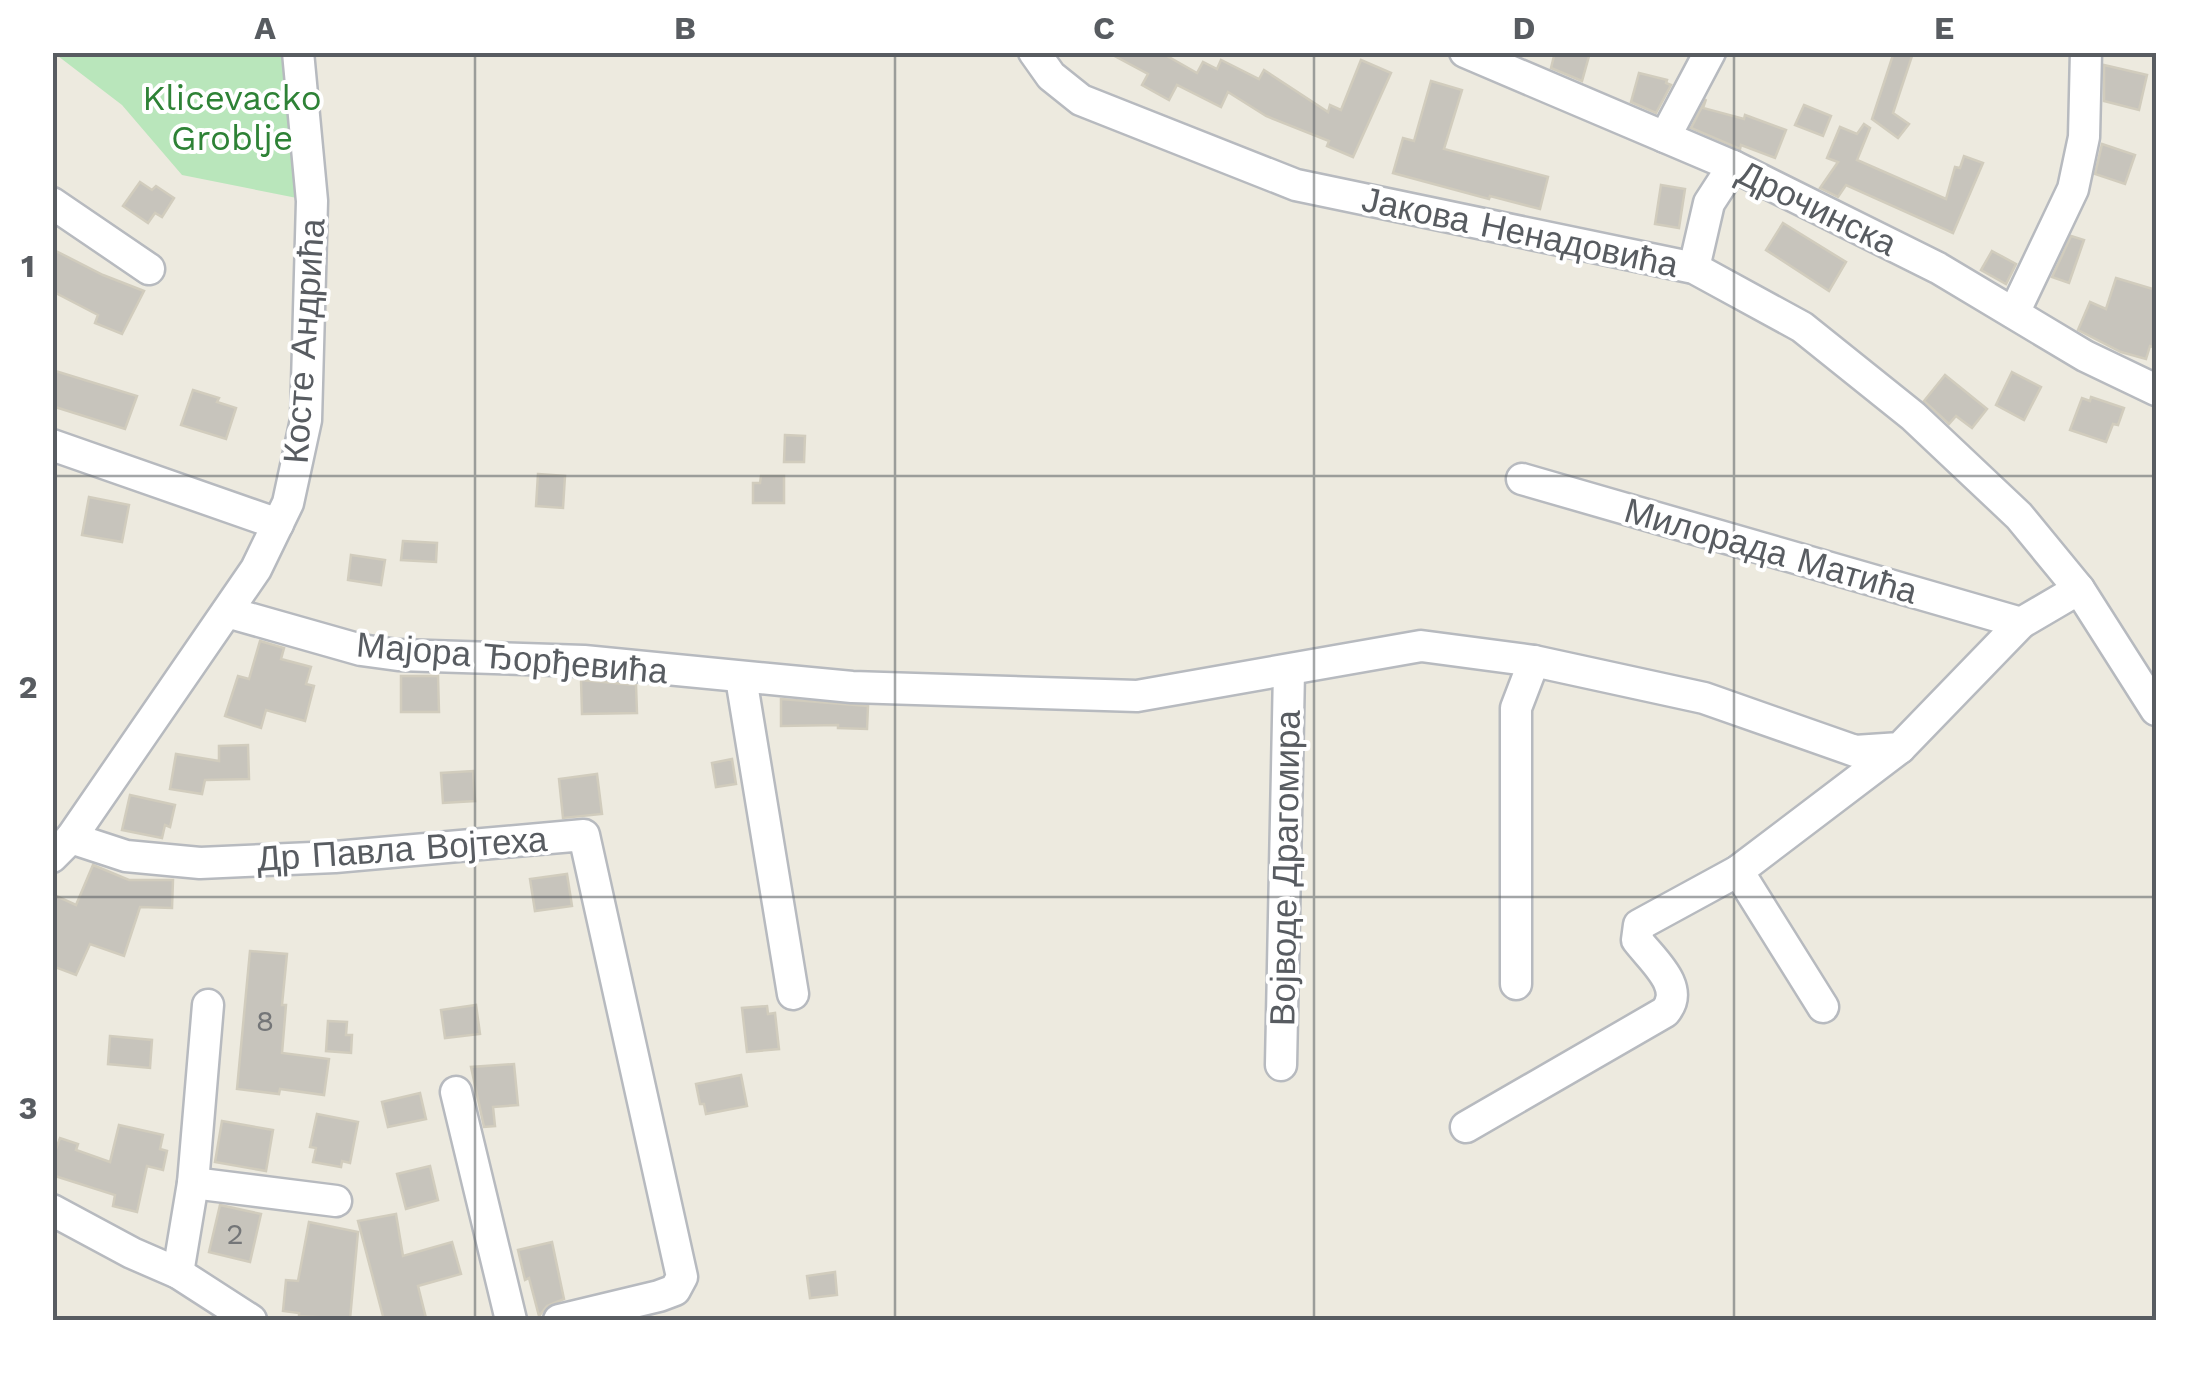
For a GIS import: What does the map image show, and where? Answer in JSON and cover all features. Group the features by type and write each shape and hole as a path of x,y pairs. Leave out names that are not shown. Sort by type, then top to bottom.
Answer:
{"street":[{"name":"Косте Андрића","path":"62,848 256,569 295,480 306,420 312,201 298,52"},
{"name":"Јакова Ненадовића","path":"1034,52 1051,76 1081,100 1296,185 1694,268 1802,326 1913,416 2019,516 2078,588 2156,710"},
{"name":"Дрочинска","path":"1465,52 1733,166 1938,268 2085,356 2156,390"},
{"path":"1665,137 1710,52"},
{"path":"2014,314 2073,189 2084,137 2086,52"},
{"path":"1694,268 1709,202 1733,166"},
{"path":"52,204 149,269"},
{"path":"52,446 278,524"},
{"name":"Милорада Матића","path":"1522,479 2021,622"},
{"path":"1466,1127 1665,1012 1673,1001 1672,985 1638,940 1639,925 1738,871 1900,748 2021,622 2078,588"},
{"name":"Мајора Ђорђевића","path":"227,612 360,650 398,655 584,661 852,687 1137,696"},
{"name":"Војводе Драгомира","path":"1137,696 1421,646 1534,660 1704,698 1855,750 1900,748"},
{"path":"1516,984 1516,708 1534,660"},
{"name":"Војводе Драгомира","path":"1281,1065 1289,671"},
{"path":"741,678 793,994"},
{"name":"Др Павла Војтеха","path":"62,848 200,863 334,857 584,835 682,1277 675,1290 659,1296 560,1320"},
{"path":"1738,871 1822,1007"},
{"path":"178,1273 193,1183 208,1005"},
{"path":"456,1092 511,1320"},
{"path":"193,1183 336,1201"},
{"path":"52,1210 178,1273 251,1320"}],"green space":[{"name":"Klicevacko Groblje","path":"54,53 298,53 312,201 182,175 122,105"}],"building":[{"path":"1107,52 1160,52 1197,73 1203,62 1217,69 1221,60 1259,79 1264,70 1328,112 1330,105 1341,110 1361,60 1391,73 1353,157 1327,146 1329,141 1266,116 1228,92 1221,107 1177,85 1169,100 1142,85 1148,74"},
{"path":"1555,52 1589,56 1582,81 1551,68"},
{"path":"1894,52 1912,56 1893,113 1909,124 1898,138 1872,119"},
{"path":"2104,65 2147,75 2139,110 2104,101"},
{"path":"1639,73 1667,80 1671,85 1656,113 1631,102"},
{"path":"1431,81 1462,90 1444,149 1548,177 1540,209 1393,173 1403,138 1414,141"},
{"path":"1706,99 1703,108 1744,119 1745,115 1786,130 1775,158 1741,145 1740,149 1691,128"},
{"path":"1804,105 1831,116 1823,136 1795,125"},
{"path":"1864,124 1870,128 1857,160 1946,199 1955,167 1960,168 1964,156 1983,163 1953,233 1846,185 1838,197 1820,188 1838,162 1827,158 1840,127 1857,134"},
{"path":"2102,144 2135,155 2125,184 2095,174"},
{"path":"140,182 152,190 156,186 174,198 162,217 155,213 148,223 123,206"},
{"path":"1661,185 1685,189 1679,228 1655,224"},
{"path":"1783,223 1846,262 1829,291 1766,250"},
{"path":"2071,236 2084,240 2069,283 2052,277"},
{"path":"52,249 144,291 122,334 95,323 98,315 52,291"},
{"path":"1992,251 2016,264 2006,284 1981,270"},
{"path":"2116,278 2156,290 2156,348 2150,346 2146,359 2121,352 2078,330 2090,302 2106,309"},
{"path":"52,370 137,396 125,429 52,406"},
{"path":"2012,372 2041,387 2024,420 1996,405"},
{"path":"1945,375 1987,409 1972,428 1956,416 1949,424 1924,401"},
{"path":"193,390 236,408 226,439 181,425"},
{"path":"2091,397 2124,408 2106,442 2070,430 2082,398 2090,401"},
{"path":"785,435 805,436 804,462 784,462"},
{"path":"538,474 565,476 563,508 536,506"},
{"path":"761,476 784,476 784,503 753,503 753,483 760,483"},
{"path":"89,497 129,505 122,542 82,535"},
{"path":"403,541 437,543 436,562 401,560"},
{"path":"351,555 385,560 381,585 348,580"},
{"path":"260,641 284,648 281,659 311,667 306,684 314,686 305,721 266,710 261,728 225,716 238,676 249,679"},
{"path":"401,676 438,676 439,712 401,712"},
{"path":"581,680 636,685 637,713 582,714"},
{"path":"781,699 868,706 867,729 781,726"},
{"path":"248,745 249,779 205,780 202,794 170,789 176,754 219,761 219,746"},
{"path":"732,759 736,784 716,787 712,763"},
{"path":"473,771 475,801 443,803 441,773"},
{"path":"597,774 602,814 563,818 559,779"},
{"path":"130,795 175,805 170,827 165,825 162,838 122,830"},
{"path":"93,865 129,880 173,880 172,908 140,907 124,956 90,944 76,975 52,966 52,894 76,905"},
{"path":"567,874 572,906 535,911 530,879"},
{"path":"250,951 287,954 282,1053 329,1059 324,1095 237,1089"},
{"path":"476,1005 480,1034 445,1038 441,1010"},
{"path":"767,1006 768,1014 775,1013 779,1049 747,1052 742,1008"},
{"path":"328,1021 347,1022 346,1035 352,1035 351,1053 326,1051"},
{"path":"110,1036 152,1040 150,1068 108,1064"},
{"path":"514,1064 518,1105 493,1107 495,1126 484,1127 471,1067"},
{"path":"741,1075 747,1106 706,1114 696,1084"},
{"path":"420,1093 426,1119 388,1127 382,1102"},
{"path":"317,1114 358,1122 350,1163 342,1161 341,1167 313,1162 316,1148 310,1147"},
{"path":"222,1121 273,1130 266,1171 215,1162"},
{"path":"119,1125 163,1135 160,1149 167,1151 163,1170 147,1166 137,1212 113,1206 115,1195 52,1175 52,1160 60,1138 78,1144 76,1150 110,1162"},
{"path":"430,1166 438,1200 406,1209 397,1174"},
{"path":"220,1205 261,1214 250,1262 209,1252"},
{"path":"396,1214 403,1256 452,1242 461,1274 418,1286 426,1318 384,1320 358,1221"},
{"path":"309,1222 358,1232 350,1319 299,1316 283,1311 286,1280 298,1281"},
{"path":"552,1242 564,1299 547,1306 539,1316 518,1250"},
{"path":"835,1272 837,1295 810,1298 807,1276"}]}
